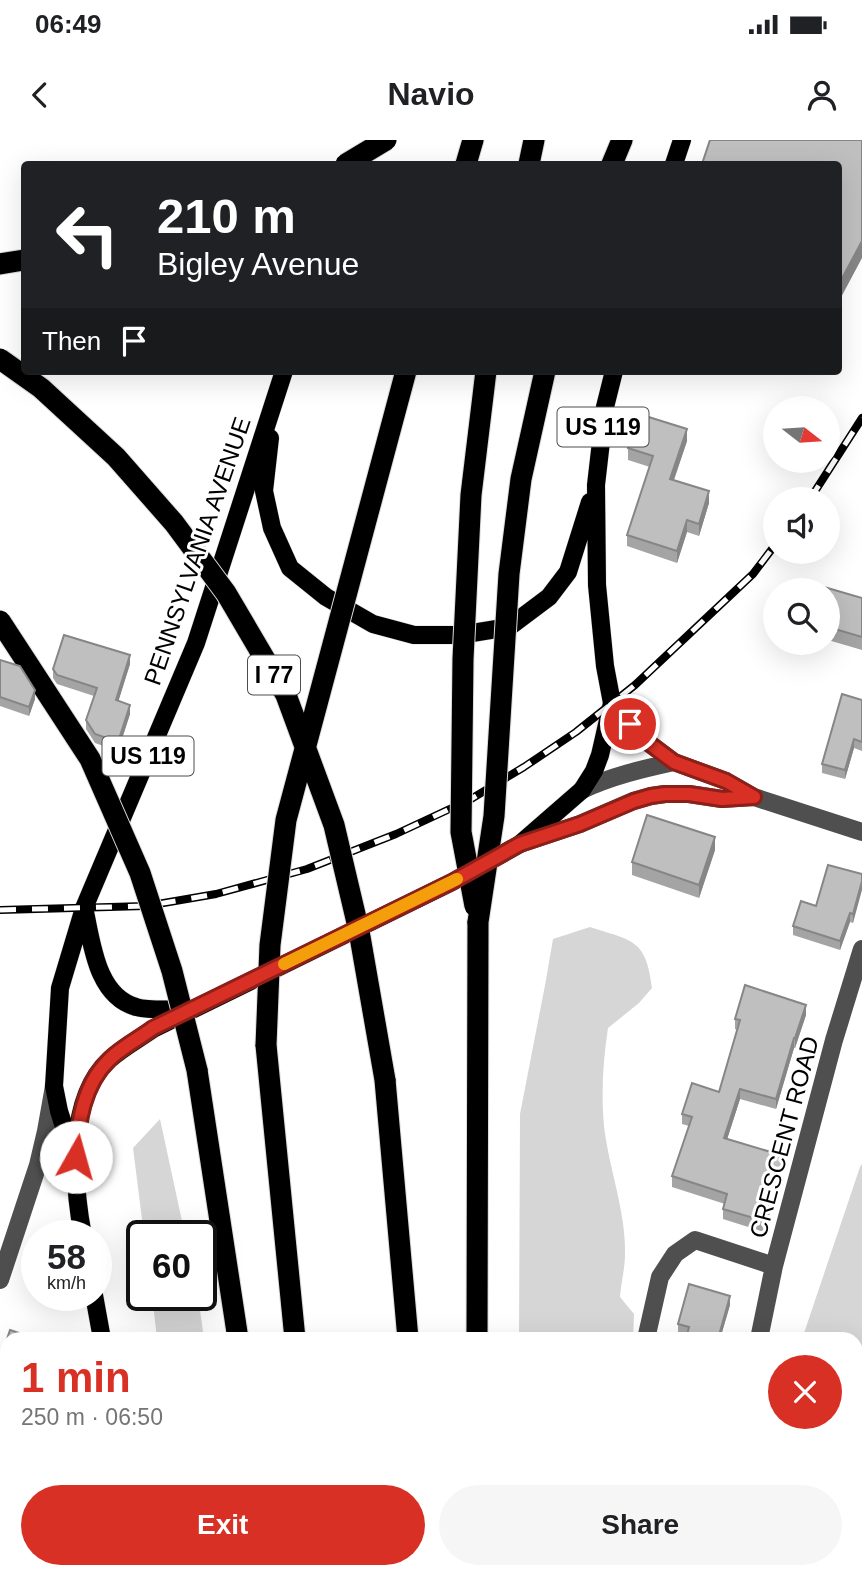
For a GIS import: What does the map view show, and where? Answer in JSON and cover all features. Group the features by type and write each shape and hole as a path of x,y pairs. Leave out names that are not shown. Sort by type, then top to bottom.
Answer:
{"highway":[{"path":"351,161 386,140"},
{"path":"467,161 473,140"},
{"path":"529,161 534,140"},
{"path":"613,161 622,140"},
{"path":"0,264 21,260"},
{"name":"I 77","path":"0,359 21,374"},
{"name":"I 77","path":"23,375 41,388 116,457 174,523 226,593 286,695 334,825 359,931 385,1080 407,1332"},
{"path":"294,1332 266,1045 270,945 286,820 405,375"},
{"path":"478,922 461,832 463,659 471,495 486,375"},
{"path":"477,1332 478,922 494,816 509,574 522,479 544,375"},
{"path":"0,621 90,760 140,873 172,971 197,1070 237,1332"}],"main road":[{"path":"353,161 361,140"},
{"path":"675,161 682,140"},
{"name":"PENNSYLVANIA AVENUE","path":"77,1142 64,1127 54,1086 60,988 84,908 196,643 283,375"},
{"name":"US 119","path":"80,1220 75,1171 83,1104 92,1082 109,1060 153,1028 452,882 520,844 582,790 594,771 612,703 605,666 597,585 596,485 605,407 613,375"},
{"path":"274,400 264,491 272,528 290,568 326,597 373,624 414,635 460,635 509,626 549,597 568,572 596,485"},
{"path":"84,908 94,954 105,982 120,1000 137,1007 193,1009"},
{"path":"97,1311 101,1332"}],"street":[{"path":"612,703 650,744 674,762 726,781 754,797 862,832"},
{"path":"582,790 603,780 674,762"},
{"path":"520,844 651,796 689,794 722,799 754,797"},
{"name":"CRESCENT ROAD","path":"760,1332 774,1266 834,1040 862,949"},
{"path":"0,1280 38,1165 54,1086"},
{"path":"38,1165 65,1143 77,1142"},
{"path":"648,1332 660,1277 675,1254 695,1240 774,1266"}],"shaded area":[{"path":"590,927 617,936 635,944 646,960 649,972 652,988 639,1003 608,1028 603,1077 604,1126 625,1238 620,1297 634,1314 633,1332 519,1332 520,1114 553,939"},
{"path":"160,1119 182,1220 142,1220 133,1148"},
{"path":"862,1164 862,1332 804,1332"},
{"path":"154,1311 200,1311 203,1332 156,1332"}],"building":[{"path":"710,140 862,140 862,241 842,278 842,161 703,161"},
{"path":"639,414 687,429 670,479 709,491 699,524 687,520 677,551 627,535 653,456 628,448"},
{"path":"840,592 862,598 862,637 840,631"},
{"path":"64,635 130,655 116,700 130,705 118,742 95,734 86,720 97,688 57,675 53,669"},
{"path":"0,660 20,666 35,690 29,707 0,697"},
{"path":"842,694 862,700 862,742 854,739 845,770 822,764"},
{"path":"647,815 715,837 699,885 632,862"},
{"path":"828,865 862,874 853,914 850,913 840,941 793,926 801,901 816,906"},
{"path":"745,985 806,1005 776,1099 740,1089 724,1138 784,1156 764,1221 723,1209 727,1194 672,1176 692,1117 682,1114 692,1083 719,1092 740,1020 735,1019"},
{"path":"689,1284 730,1296 720,1332 688,1332 689,1327 678,1324"}],"railway":[{"path":"818,487 862,418"},
{"path":"0,910 146,906 216,894 307,869 396,834 471,799 576,732 635,685 753,574 763,561"}],"slow traffic":[{"path":"284,964 457,879"}],"route":[{"path":"76,1157 83,1104 92,1082 109,1060 153,1028 452,882 520,844 651,796 689,794 722,799 754,797 726,781 674,762 630,724"}]}
